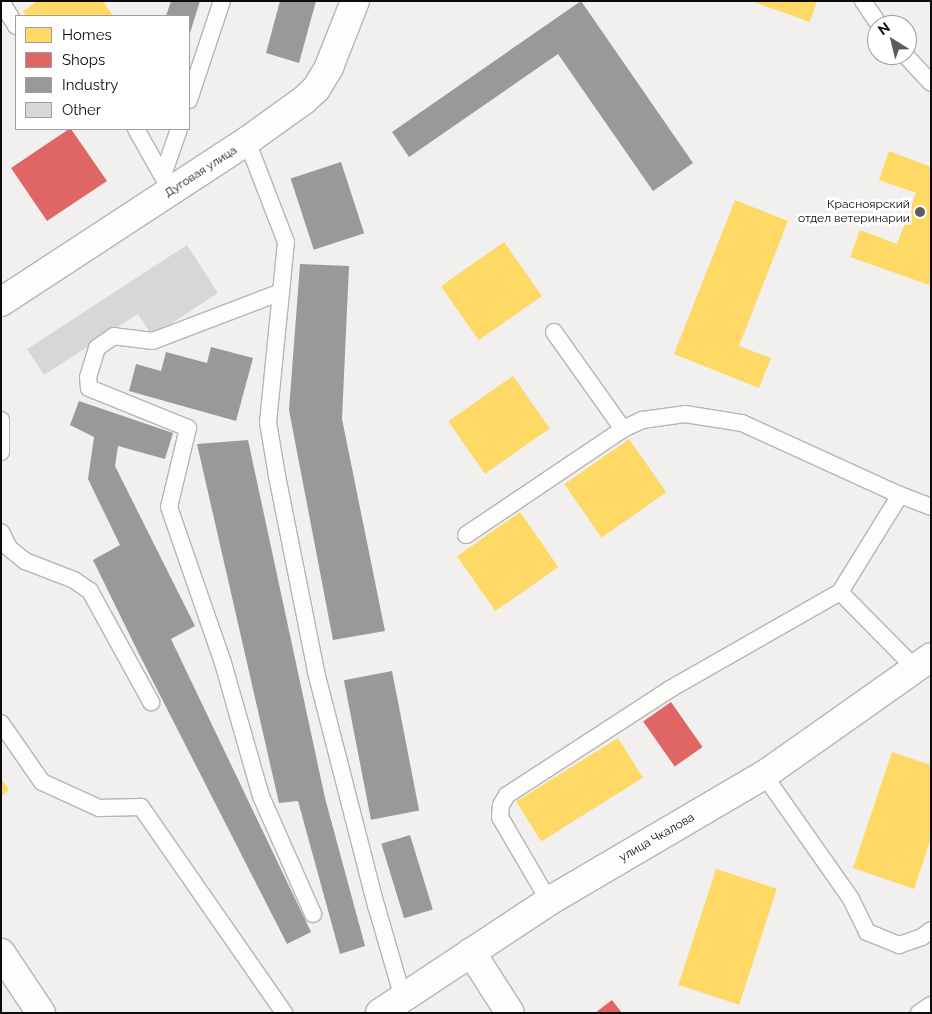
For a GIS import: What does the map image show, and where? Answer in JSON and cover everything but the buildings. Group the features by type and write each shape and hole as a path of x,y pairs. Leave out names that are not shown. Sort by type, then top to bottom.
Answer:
{"main road":[{"name":"Дуговая улица","path":"1,302 167,183 247,141 304,100 316,89 338,48 356,1"},
{"name":"улица Чкалова","path":"380,1013 549,901 764,775 923,663"},
{"path":"471,952 510,1013"},
{"path":"1,953 41,1013"}],"lane":[{"path":"2,1 15,24"},
{"path":"190,97 222,1"},
{"path":"862,1 872,15"},
{"path":"914,65 931,83"},
{"path":"137,130 167,183"},
{"path":"167,183 179,130"},
{"path":"247,141 286,242 268,422 277,476 316,672 376,905 403,998"},
{"path":"281,292 153,341 114,336 97,348 88,377 90,388 188,428 169,506 223,663 261,796 313,914"},
{"path":"554,332 623,429"},
{"path":"466,535 623,429 642,420 685,414 742,423 900,496 931,507"},
{"path":"1,420 1,452"},
{"path":"549,901 500,817 501,805 507,795 670,689 840,592 900,496"},
{"path":"1,532 10,548 25,562 74,580 90,591 151,702"},
{"path":"840,592 923,663"},
{"path":"1,723 42,782 99,808 142,807 284,1013"},
{"path":"764,775 851,899 867,932 899,945 922,938 931,930"},
{"path":"919,1013 931,1004"}],"place":[{"name":"Красноярский отдел ветеринарии","path":"920,212"}]}
